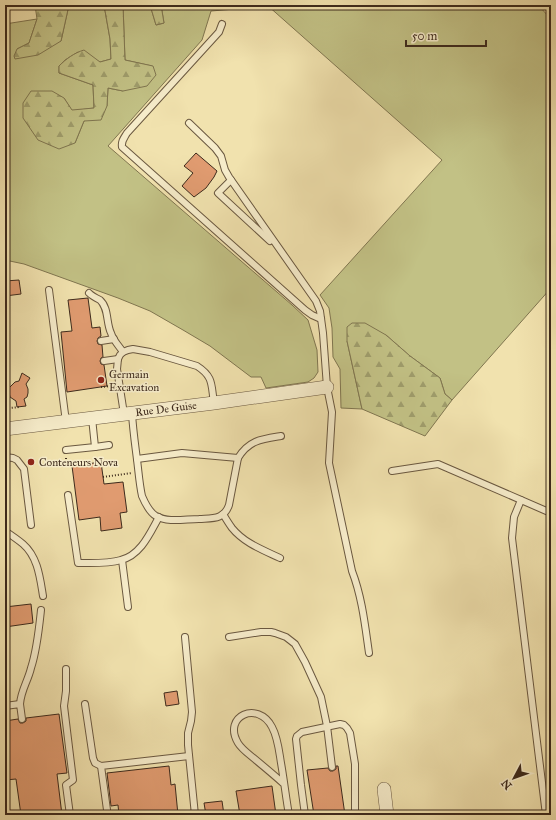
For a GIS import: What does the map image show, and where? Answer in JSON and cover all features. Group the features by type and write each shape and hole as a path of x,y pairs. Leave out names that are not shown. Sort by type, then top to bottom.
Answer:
{"street":[{"name":"Rue De Guise","path":"5,429 214,403 327,387"},
{"path":"384,789 387,815"}],"lane":[{"path":"222,24 218,32 123,138 121,144 122,147 305,310 321,319"},
{"path":"189,123 215,148 221,156 224,170 316,301 320,311 327,387 332,412 329,463 352,571 361,599 369,653"},
{"path":"231,180 218,193 279,249"},
{"path":"48,290 59,347 66,422"},
{"path":"89,293 100,301 105,308 110,332 123,352"},
{"path":"101,341 114,339"},
{"path":"214,403 211,380 206,372 197,366 138,349 123,352 118,359 117,369 137,459 142,495 152,513 159,517 170,520 219,517 227,511 238,458 246,447 259,440 281,436"},
{"path":"104,361 118,359"},
{"path":"92,418 95,447"},
{"path":"66,450 109,445"},
{"path":"137,459 182,453 238,458"},
{"path":"5,457 17,460 24,469 31,525"},
{"path":"392,471 438,464 551,513"},
{"path":"68,495 78,563 122,560 134,553 139,548 147,538 159,517"},
{"path":"521,500 514,517 512,538 546,815"},
{"path":"223,514 232,528 240,536 254,546 280,558"},
{"path":"5,531 24,545 31,553 37,565 43,596"},
{"path":"122,560 128,607"},
{"path":"22,719 20,697 35,655 41,610"},
{"path":"229,637 271,632 279,634 290,640 299,650 321,697 327,726 332,767"},
{"path":"185,637 192,712 188,738 189,756 196,815"},
{"path":"66,669 64,706 73,780 66,785 70,815"},
{"path":"5,706 20,704"},
{"path":"85,704 92,758 101,766 189,756"},
{"path":"284,784 239,745 234,735 235,725 239,718 248,713 255,713 264,717 272,726 277,740 289,815"},
{"path":"305,815 296,739 297,736 302,732 340,724 344,725 350,733 355,764 355,815"},
{"path":"101,766 107,810"}],"path":[{"path":"101,387 110,386"},
{"path":"5,391 9,408 20,407"},
{"path":"65,463 66,466 81,463"},
{"path":"103,478 139,472"}],"green space":[{"path":"35,5 69,5 61,41 38,55 15,59 14,56 17,49 29,43 37,19"},
{"path":"69,5 104,5 110,39 111,59 100,62 78,52 65,60 59,66 59,73 93,85 94,108 72,111 64,98 75,143 84,121 107,106 108,88 123,91 152,66 125,60 123,5 150,5 156,25 164,23 161,5 238,5 235,9 211,11 202,40 108,146 308,320 317,350 318,372 314,378 308,382 266,388 261,377 251,377 210,346 150,311 24,264 5,260 5,24 37,19 29,43 17,49 61,41"},
{"path":"104,5 123,5 125,60 153,66 156,75 147,86 123,91 108,88 107,106 101,120 84,121 75,143 59,149 38,140 23,118 23,103 31,91 52,91 64,98 72,110 94,108 93,85 59,73 59,66 70,56 84,50 100,62 111,59 110,39"},
{"path":"150,5 161,5 164,23 156,25"},
{"path":"267,5 538,5 551,19 551,288 452,400 445,394 440,378 410,356 386,335 347,341 362,409 341,408 340,369 333,357 332,328 329,308 320,295 442,160"},
{"path":"352,323 365,323 386,335 410,356 440,378 445,394 452,400 425,436 362,409 347,341 347,327"}],"building":[{"path":"196,153 217,171 206,188 194,197 182,186 193,173 184,166"},
{"path":"19,280 21,294 5,296 5,281"},
{"path":"88,298 92,328 100,327 101,336 97,341 98,344 102,345 103,357 100,361 101,364 104,365 107,386 67,392 61,332 72,331 68,300"},
{"path":"22,373 30,378 26,384 28,393 27,397 24,399 26,406 17,407 16,401 10,397 9,388 15,382 19,381"},
{"path":"101,462 104,484 123,482 127,512 120,513 122,528 101,531 100,517 79,520 72,466"},
{"path":"31,604 33,623 5,627 5,607"},
{"path":"177,691 179,704 166,706 164,693"},
{"path":"59,714 67,773 57,774 62,815 21,815 16,779 5,780 5,721 18,719 20,723 23,723 26,721 26,718"},
{"path":"169,766 171,785 175,784 178,815 119,815 118,805 111,806 107,773"},
{"path":"336,766 338,766 345,815 314,815 307,770 328,768 330,771 333,771 336,769"},
{"path":"272,786 276,815 240,815 236,791"},
{"path":"222,801 224,815 206,815 204,803"}],"place":[{"name":"Germain Excavation","path":"101,380"},
{"name":"Conteneurs Nova","path":"31,462"}]}
